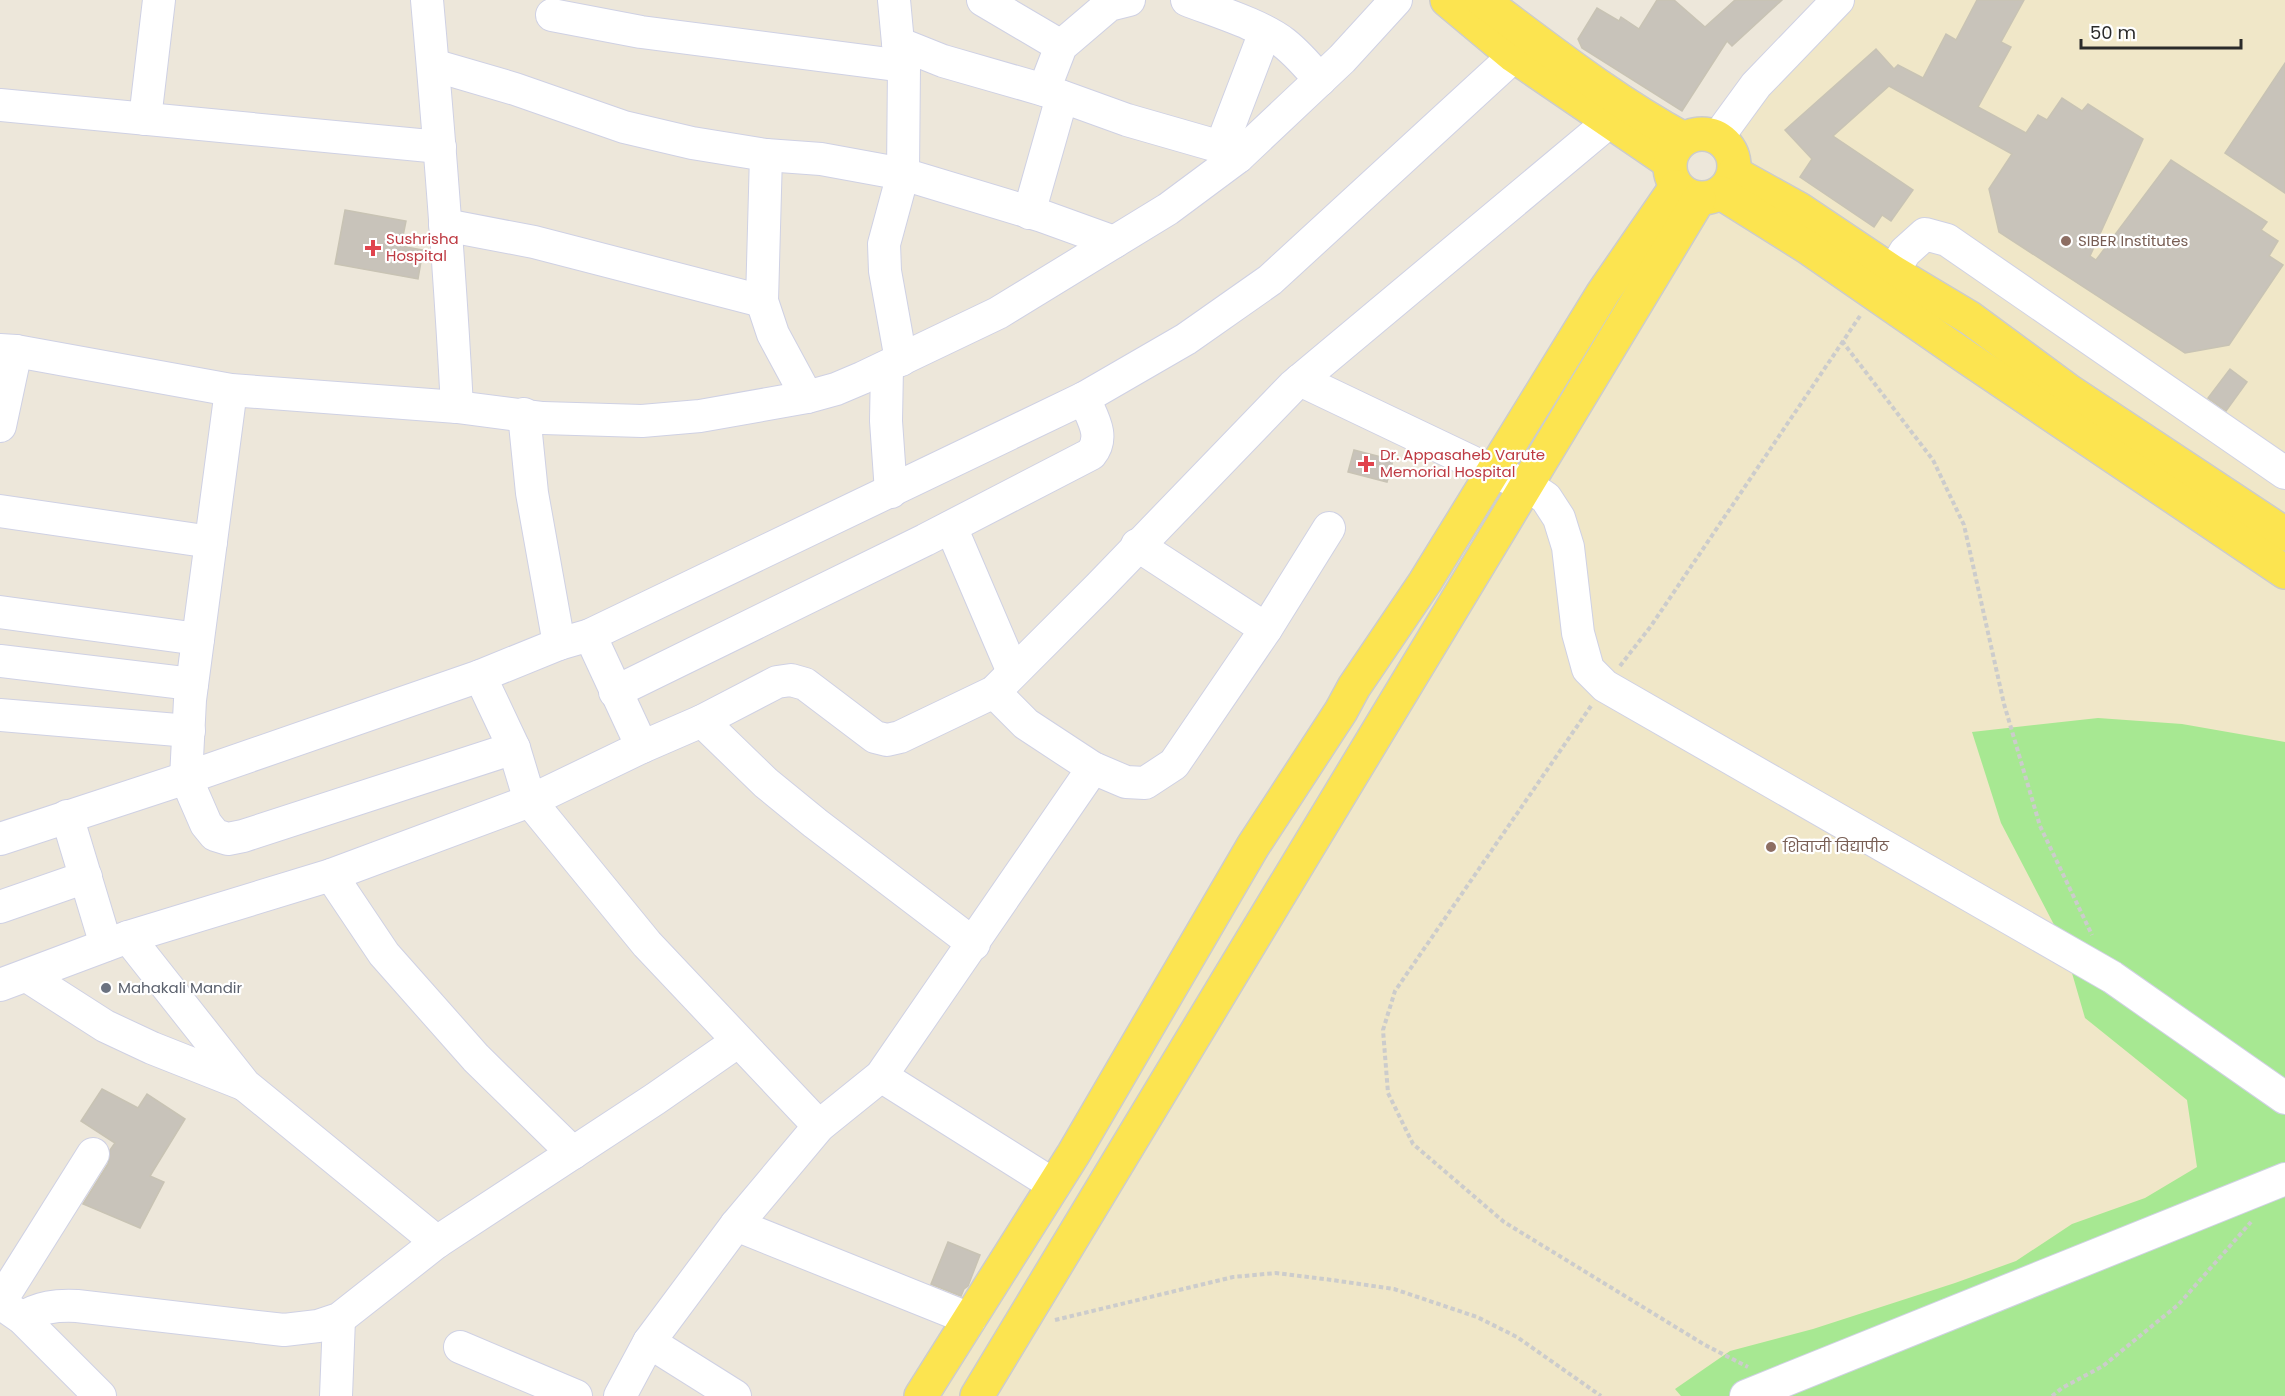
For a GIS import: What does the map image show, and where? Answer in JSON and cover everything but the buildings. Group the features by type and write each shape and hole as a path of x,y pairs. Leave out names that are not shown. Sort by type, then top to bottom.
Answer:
{"main road":[{"path":"1447,0 1514,56 1609,122 1697,175 1807,247 1970,318 2069,391 2285,534"},
{"path":"1482,0 1646,117 1697,175"},
{"path":"977,1396 1527,485 1697,175 1702,133 1718,137"},
{"path":"921,1396 1054,1185 1253,846 1337,718 1354,687 1425,582 1603,293 1697,175"},
{"path":"1884,282 1966,357 2285,572"}],"street":[{"path":"146,119 159,0"},
{"path":"427,0 440,147 444,225 451,282 457,406"},
{"path":"891,492 886,421 894,363 884,244 903,174 901,54 894,0"},
{"path":"983,0 1061,46"},
{"path":"1029,213 1061,46 1110,5 1129,0"},
{"path":"1187,0 1265,32 1283,42 1302,58 1320,80"},
{"path":"0,426 8,350 231,390 457,406 543,417 642,421 700,416 807,397 836,389 998,313 1168,209 1230,152 1320,80 1396,0"},
{"path":"1718,137 1756,85 1838,0"},
{"path":"552,15 641,32 901,54 943,61 1053,93 1127,120 1230,152"},
{"path":"1230,152 1265,32"},
{"path":"0,838 186,778 480,676 559,644 590,635 1084,398 1186,339 1270,280 1514,56"},
{"path":"433,65 515,89 624,127 692,143 766,155 821,159 903,174 1114,242"},
{"path":"0,105 440,147"},
{"path":"14,981 117,941 331,875 530,801 702,721 777,682 791,680 805,684 875,737 888,740 900,737 1003,682 1300,380 1609,122"},
{"path":"766,155 762,302 773,334 807,397"},
{"path":"444,225 534,242 762,302"},
{"path":"1884,282 1905,252 1925,234 1947,240 2285,473"},
{"path":"1300,380 1493,472 1527,485 1546,498 1559,518 1568,547 1578,633 1588,669 1605,686 2112,977 2285,1098"},
{"path":"231,390 192,684 186,778 206,824 215,835 228,838 243,836 514,748"},
{"path":"615,692 951,527 1091,454 1099,439 1084,398"},
{"path":"524,414 532,493 559,644"},
{"path":"0,511 211,542"},
{"path":"951,527 1003,682 1026,724 1094,768 1126,782 1145,783 1174,764 1266,629 1329,528"},
{"path":"1137,545 1266,629"},
{"path":"0,612 198,639"},
{"path":"590,635 642,747"},
{"path":"0,661 192,684"},
{"path":"480,676 514,748 530,801 647,944 691,988 737,1042 819,1126"},
{"path":"0,715 189,731"},
{"path":"702,721 766,783 974,944"},
{"path":"620,1396 650,1342 736,1225 819,1126 881,1076 1094,768"},
{"path":"67,816 86,877 117,941 245,1085 437,1242"},
{"path":"331,875 384,954 476,1058 573,1154"},
{"path":"0,906 86,877"},
{"path":"14,981 152,1048 245,1085"},
{"path":"7,1308 35,1310 54,1305 76,1306 284,1330 318,1326 339,1319 437,1242 527,1181 573,1154 737,1042"},
{"path":"881,1076 1054,1185"},
{"path":"7,1308 93,1154"},
{"path":"1746,1396 2285,1179"},
{"path":"736,1225 970,1319"},
{"path":"7,1308 100,1396"},
{"path":"336,1396 339,1319"},
{"path":"650,1342 735,1396"},
{"path":"460,1347 576,1396"}],"path":[{"path":"1781,1382 1705,1345 1504,1222 1413,1144 1388,1093 1383,1030 1395,991 1605,686 1651,626 1884,282"},
{"path":"1842,341 1933,460 1964,525 2004,704 2040,826 2112,977"},
{"path":"2052,1396 2062,1388 2103,1366 2179,1304 2252,1220"},
{"path":"1017,1330 1233,1276 1276,1273 1394,1289 1477,1317 1517,1337 1600,1396"}],"shaded area":[{"name":"SIBER Institutes","path":"1838,0 2285,0 2285,537 1743,167 1735,156 1731,144"},
{"name":"शिवाजी विद्यापीठ","path":"1682,192 1719,208 2285,572 2285,1396 920,1396"}],"green space":[{"path":"2098,718 2182,724 2285,742 2285,1396 1681,1396 1675,1389 1730,1351 1813,1329 2016,1261 2072,1224 2145,1198 2197,1167 2187,1100 2085,1018 2063,942 2001,823 1972,732"}],"place":[{"name":"SIBER Institutes","path":"2066,241"},
{"name":"Sushrisha Hospital","path":"373,248"},
{"name":"Dr. Appasaheb Varute Memorial Hospital","path":"1366,464"},
{"name":"शिवाजी विद्यापीठ","path":"1771,847"},
{"name":"Mahakali Mandir","path":"106,988"}]}
